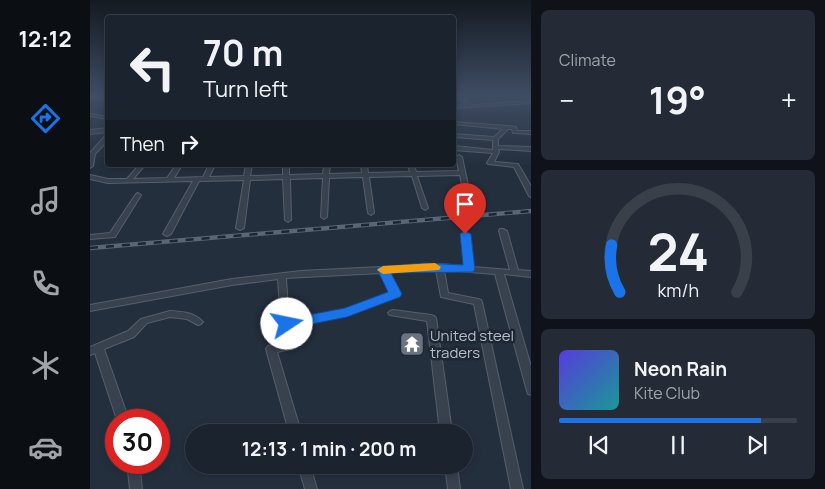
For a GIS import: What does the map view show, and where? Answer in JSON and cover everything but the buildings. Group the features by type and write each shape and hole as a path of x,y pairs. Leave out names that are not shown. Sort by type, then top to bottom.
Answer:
{"street":[{"path":"456,123 508,127 514,128 515,132 531,133"},
{"path":"456,135 495,139 508,127"},
{"path":"90,132 105,130"},
{"path":"90,166 92,154 105,139"},
{"path":"495,139 496,150 490,163 516,165 529,185 531,196"},
{"path":"456,148 531,149"},
{"path":"459,156 461,174 469,204"},
{"path":"128,181 140,167"},
{"path":"169,180 177,167"},
{"path":"205,179 211,167"},
{"path":"240,228 249,167"},
{"path":"286,167 288,220"},
{"path":"324,217 326,167"},
{"path":"364,167 371,213"},
{"path":"411,167 425,208"},
{"path":"90,177 108,181 128,181 461,174"},
{"path":"166,234 197,179"},
{"path":"90,237 112,235 138,195"},
{"path":"503,231 515,273"},
{"path":"465,234 469,269"},
{"path":"90,308 232,282 282,276 440,267 531,274"},
{"path":"440,267 444,295 478,302 516,489"},
{"path":"287,324 347,312 395,294 383,269"},
{"path":"499,272 531,391"},
{"path":"282,276 284,309 292,345 271,349 293,424"},
{"path":"393,313 431,318 445,424"},
{"path":"119,409 94,349 131,334 144,321 152,318 170,314 189,316 198,322"},
{"path":"134,474 136,489"},
{"path":"307,474 311,489"},
{"path":"452,474 454,489"}],"railway":[{"path":"90,248 531,211"}],"slow traffic":[{"path":"383,270 435,267"}],"place":[{"name":"United steel traders","path":"412,344"}],"route":[{"path":"287,324 347,312 395,294 383,269 409,267 469,269 465,234"}]}
